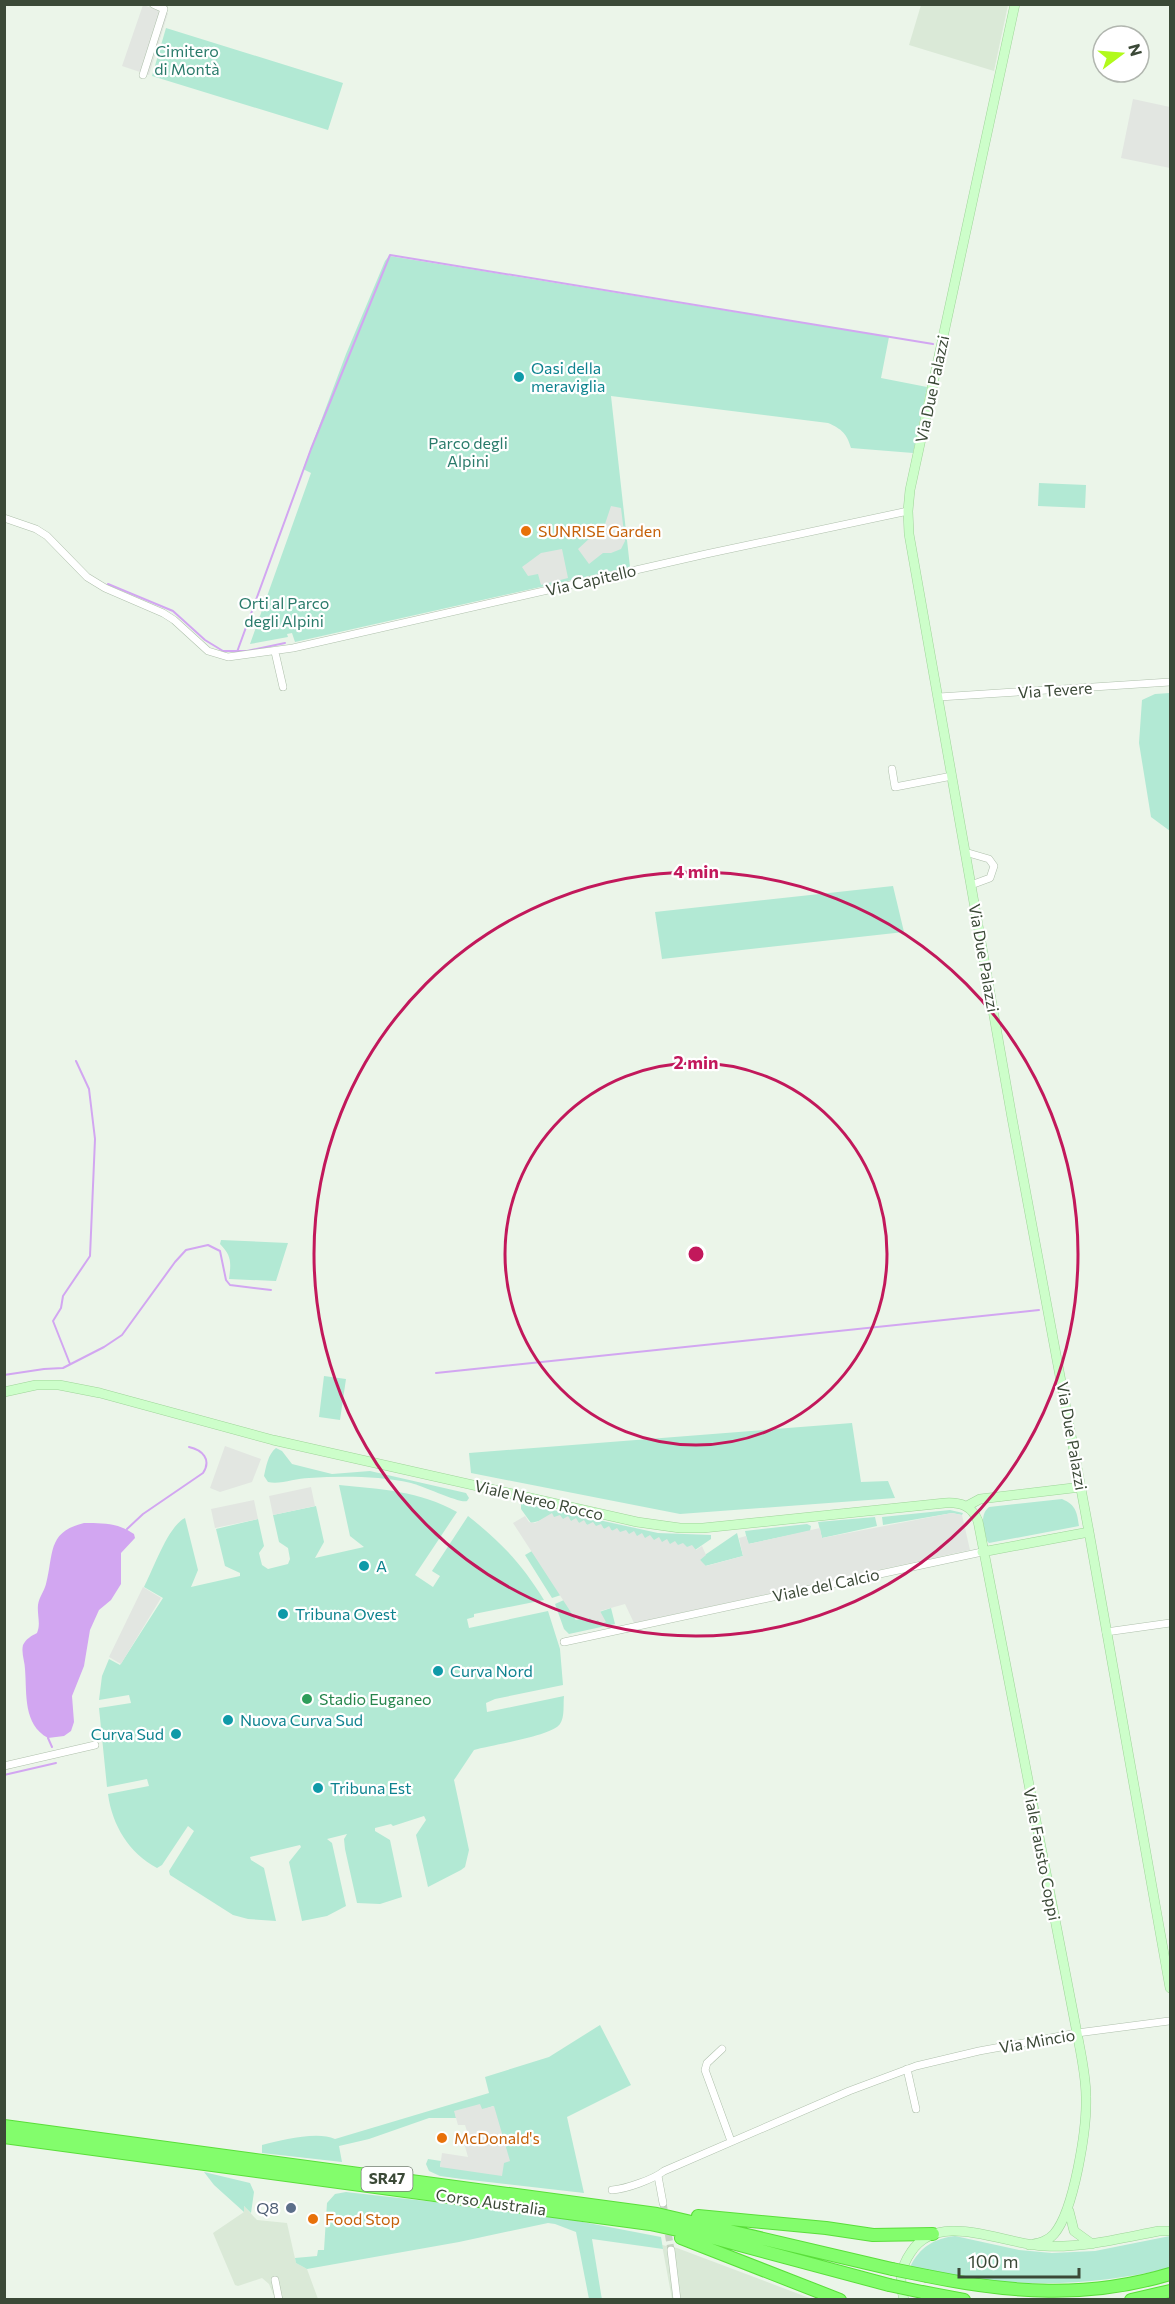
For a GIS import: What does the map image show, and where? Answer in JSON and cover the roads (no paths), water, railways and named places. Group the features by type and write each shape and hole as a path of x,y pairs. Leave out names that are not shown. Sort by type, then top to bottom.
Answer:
{"highway":[{"name":"Corso Australia","path":"4,2126 660,2208 892,2269 996,2289 1037,2292 1094,2289 1139,2282 1170,2274"},
{"name":"Corso Australia","path":"4,2137 610,2218 682,2231 889,2285 964,2300"},
{"name":"SR47","path":"660,2208 686,2214 873,2235 933,2234"},
{"name":"SR47","path":"610,2218 699,2244 840,2300"},
{"path":"1131,2300 1170,2291"}],"street":[{"path":"143,75 164,9 153,4"},
{"name":"Via Due Palazzi","path":"1015,4 914,470 908,511 914,567 1106,1632 1166,1945 1170,1988"},
{"name":"Via Capitello","path":"4,518 36,529 47,536 87,577 105,588 163,613 208,651 228,657 274,652 706,554 908,511"},
{"path":"274,652 283,687"},
{"name":"Via Tevere","path":"939,697 1170,682"},
{"path":"892,769 895,787 952,776"},
{"name":"Via Due Palazzi","path":"965,852 989,859 994,866 990,878 971,885"},
{"name":"Viale Nereo Rocco","path":"4,1392 36,1385 59,1385 100,1393 284,1442 614,1517 680,1528 739,1526 953,1502 967,1506 980,1499 1081,1487"},
{"name":"Viale Fausto Coppi","path":"967,1506 978,1521 982,1552 1077,2033 1087,2095 1083,2141 1064,2219 1052,2236 1029,2246"},
{"name":"Viale del Calcio","path":"564,1642 982,1552 1089,1532"},
{"path":"1106,1632 1170,1623"},
{"path":"4,1766 95,1745"},
{"name":"Via Mincio","path":"612,2190 623,2189 658,2176 664,2171 731,2141 907,2069 979,2050 1077,2033 1169,2021"},
{"path":"722,2049 707,2063 705,2070 731,2141"},
{"path":"907,2069 916,2109"},
{"path":"658,2176 660,2208"},
{"path":"1068,2205 1074,2231 1092,2244"},
{"name":"SR47","path":"933,2234 957,2229 1029,2246 1092,2244 1159,2231 1170,2231"},
{"path":"904,2300 900,2281 903,2264 914,2247 933,2234"},
{"path":"671,2250 677,2300"},
{"path":"275,2280 279,2300"}],"waterway":[{"path":"237,652 311,449 390,255 933,344"},
{"path":"108,584 173,611 205,640 223,651 247,651 285,643"},
{"path":"70,1364 53,1321 61,1308 63,1296 90,1256 95,1139 89,1089 76,1061"},
{"path":"4,1375 63,1368 122,1335 186,1250 208,1245 220,1251 226,1280 230,1285 271,1290"},
{"path":"436,1373 1039,1310"},
{"path":"127,1529 143,1514 203,1473 206,1468 206,1459 198,1450 189,1447"},
{"path":"48,1738 52,1747"},
{"path":"4,1775 56,1763"}],"tunnel":[{"path":"663,2203 671,2250"}],"place":[{"name":"Oasi della meraviglia","path":"519,377"},
{"name":"SUNRISE Garden","path":"526,531"},
{"name":"A","path":"364,1566"},
{"name":"Tribuna Ovest","path":"283,1614"},
{"name":"Curva Nord","path":"438,1671"},
{"name":"Stadio Euganeo","path":"307,1699"},
{"name":"Nuova Curva Sud","path":"228,1720"},
{"name":"Curva Sud","path":"176,1734"},
{"name":"Tribuna Est","path":"318,1788"},
{"name":"McDonald's","path":"442,2138"},
{"name":"Q8","path":"291,2208"},
{"name":"Food Stop","path":"313,2219"}],"park label":[{"name":"Cimitero di Montà","path":"187,60"},
{"name":"Parco degli Alpini","path":"468,452"},
{"name":"Orti al Parco degli Alpini","path":"284,612"}]}
